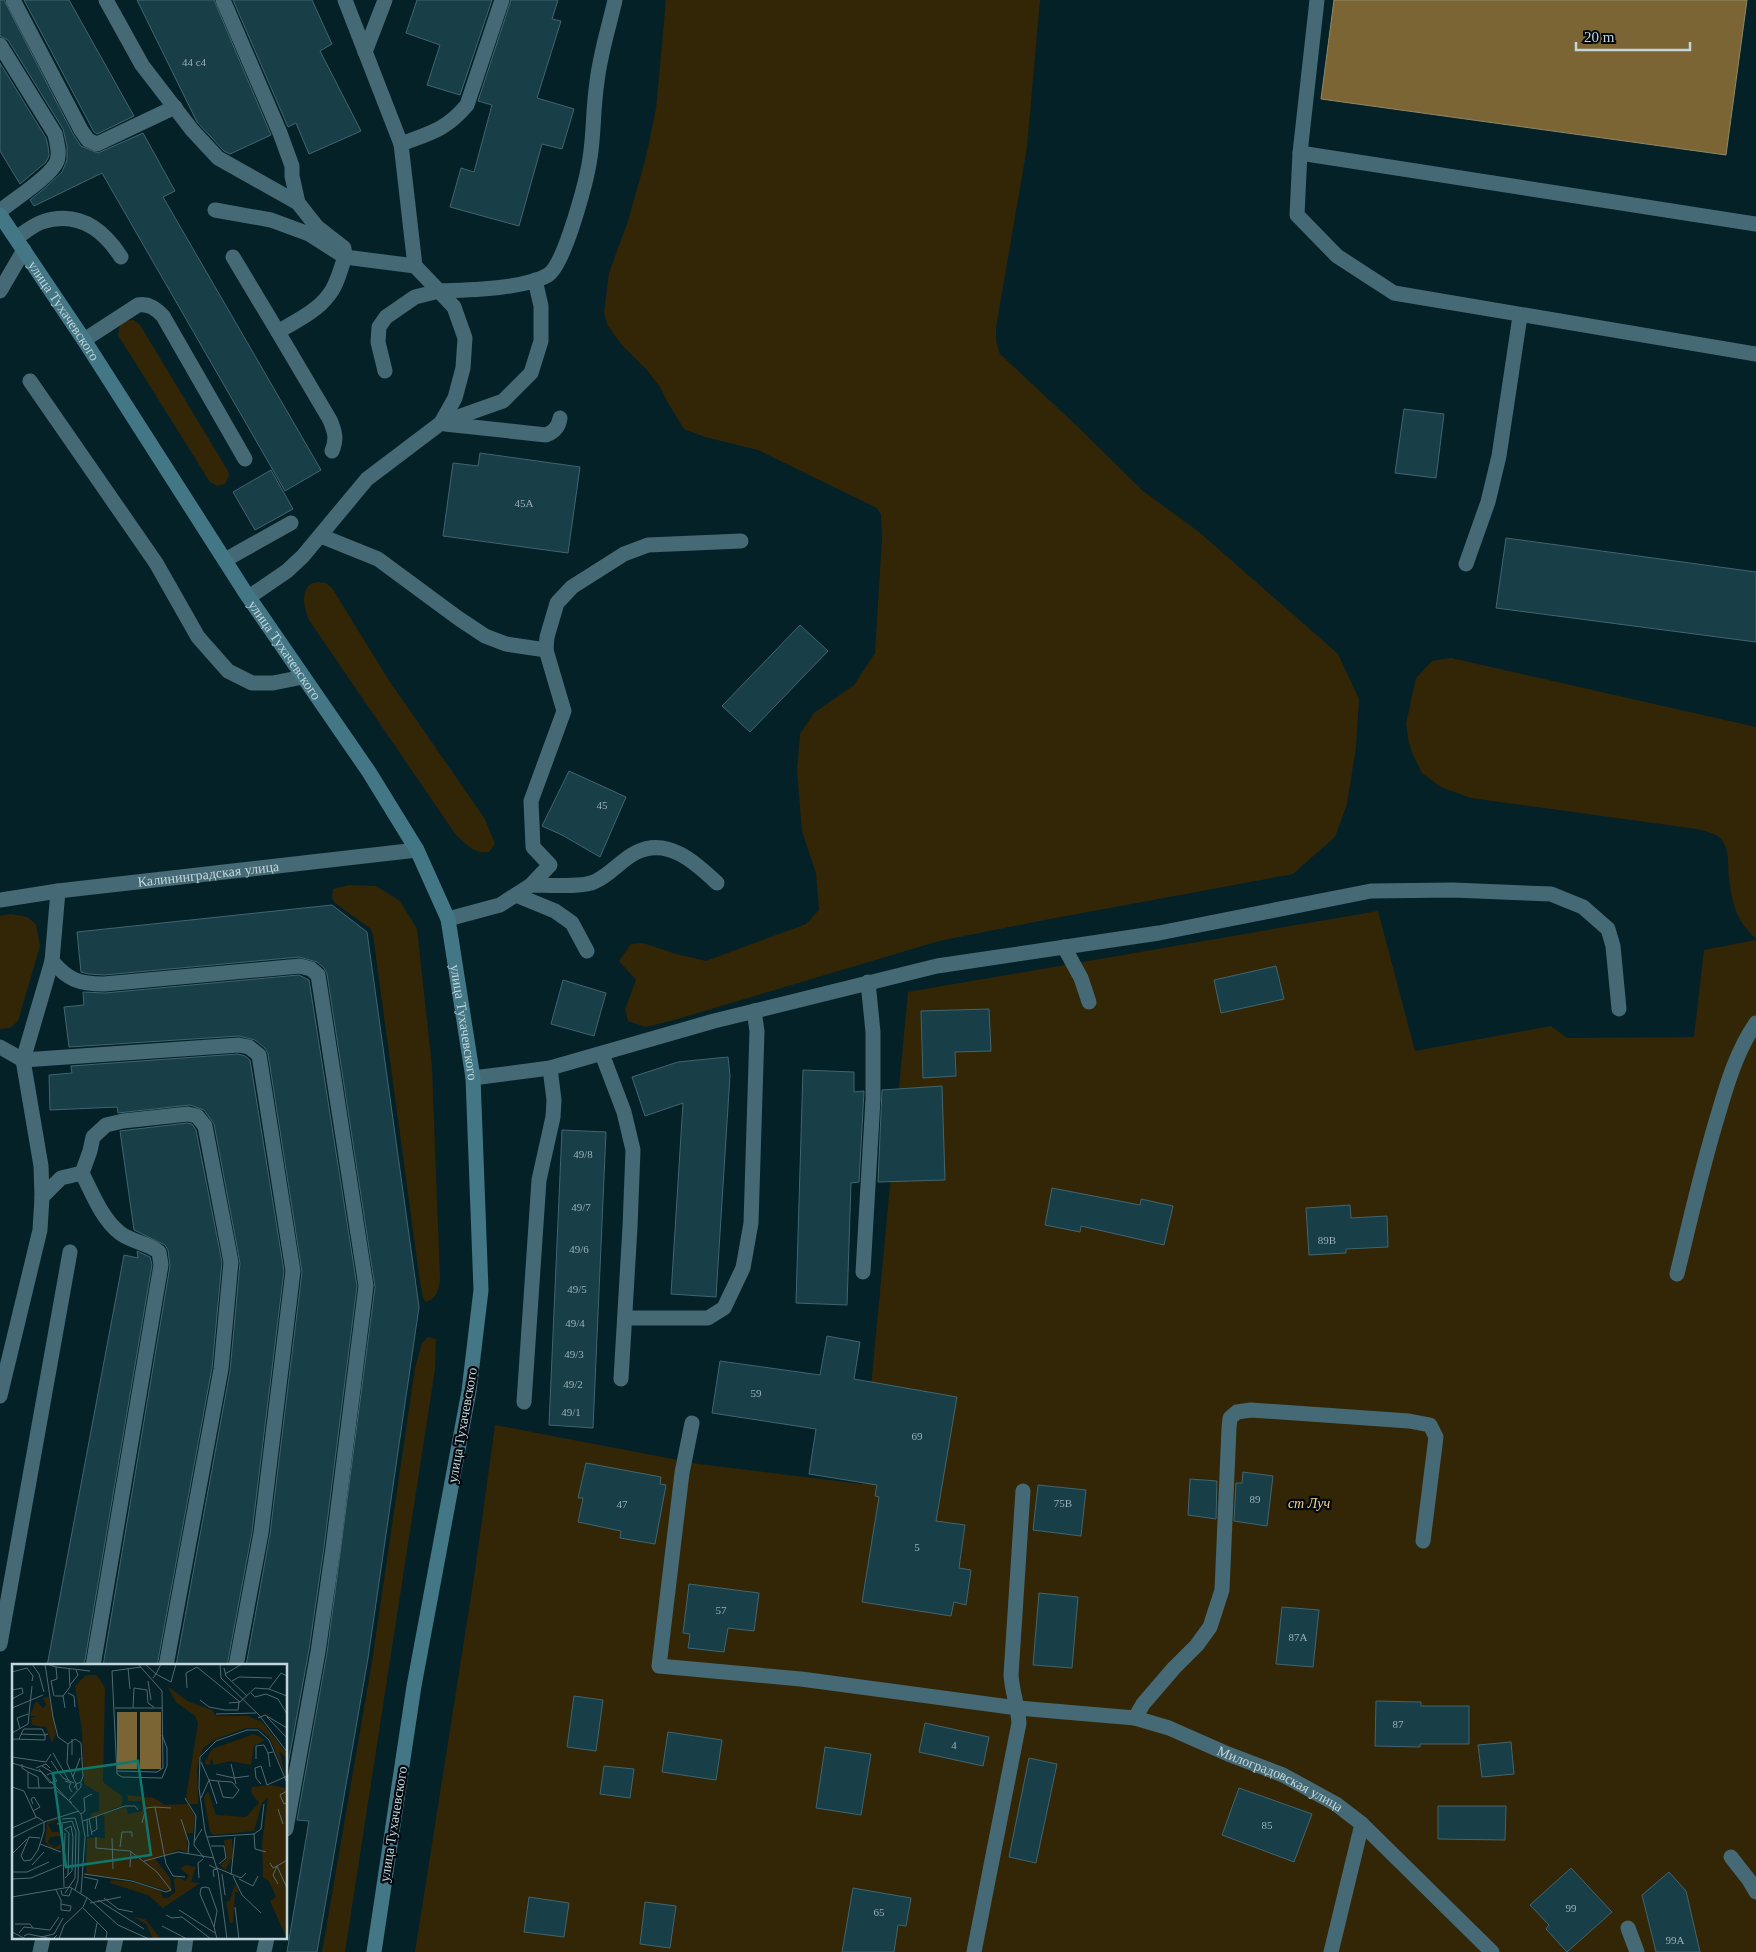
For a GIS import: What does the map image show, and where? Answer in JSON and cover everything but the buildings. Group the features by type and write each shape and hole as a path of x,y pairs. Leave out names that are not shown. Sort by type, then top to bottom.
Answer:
{"street":[{"path":"13,0 80,130 88,140 97,144 175,107"},
{"path":"106,0 142,65 192,130 218,158 298,203 317,227 344,248 345,257 329,296 314,309 278,332"},
{"path":"222,0 280,133 292,166 292,176 298,203"},
{"path":"345,0 401,144 415,266 454,307 465,338 463,368 456,398 441,423"},
{"path":"365,52 385,0"},
{"path":"401,144 438,131 458,116 468,105 502,0"},
{"path":"384,371 378,342 380,327 386,318 415,298 439,291 498,288 535,280 550,274 560,259 572,228 590,160 597,82 615,0"},
{"path":"1317,0 1300,153 1297,215 1337,256 1394,294 1756,354"},
{"path":"0,45 55,134 58,146 57,161 52,171 0,211"},
{"path":"1300,153 1756,224"},
{"path":"215,210 272,220 309,234 345,257 415,266"},
{"name":"улица Тухачевского","path":"0,216 84,340 249,597 369,772 417,850 448,919 473,1078 481,1290 469,1391 414,1686 374,1952"},
{"path":"0,291 20,244 41,222 54,219 72,220 95,227 106,237 121,258"},
{"path":"233,257 330,420 336,432 336,441 332,451"},
{"path":"249,597 287,571 321,536 367,479 441,423 503,401 531,373 541,341 541,306 535,280"},
{"path":"84,340 138,305 144,304 156,309 163,316 245,459"},
{"path":"1466,564 1488,502 1499,456 1520,316"},
{"path":"30,380 156,563 198,637 228,671 252,684 273,683 303,677"},
{"path":"441,423 546,435 551,433 559,424 560,418"},
{"path":"225,560 291,523"},
{"path":"321,536 378,559 485,636 506,644 546,650"},
{"path":"448,919 500,905 531,885 550,865 533,847 531,801 564,711 546,650 557,603 572,587 624,554 648,545 741,541"},
{"path":"531,885 567,885 595,882 637,852 656,846 674,851 695,862 717,883"},
{"name":"Калининградская улица","path":"0,900 58,891 417,850"},
{"path":"473,1078 550,1068 754,1011 937,966 1159,933 1371,891 1453,890 1551,894 1583,907 1608,929 1613,946 1618,1009"},
{"path":"1,1390 40,1230 41,1166 23,1060 52,961 58,891"},
{"path":"516,895 556,911 572,923 588,951"},
{"path":"1064,948 1080,978 1089,1002"},
{"path":"52,961 63,973 75,981 88,984 300,966 311,969 318,975 366,1286 332,1557 318,1652 288,1818"},
{"path":"864,1272 873,1099 873,1032 868,982"},
{"path":"625,1318 708,1318 724,1308 743,1268 750,1223 756,1031 754,1011"},
{"path":"1678,1274 1702,1169 1725,1091 1746,1037 1756,1023"},
{"path":"0,1047 23,1060 239,1045 249,1048 259,1055 293,1271 261,1533 236,1664"},
{"path":"602,1054 624,1112 632,1150 633,1169 621,1379"},
{"path":"524,1402 539,1180 553,1118 554,1100 550,1068"},
{"path":"93,1664 161,1265 159,1252 152,1246 121,1233 107,1219 82,1173 93,1137 106,1124 123,1120 188,1114 197,1116 205,1126 231,1262 221,1368 166,1664"},
{"path":"42,1198 60,1178 82,1173"},
{"path":"0,1644 70,1252"},
{"path":"1134,1718 1143,1704 1197,1645 1210,1627 1222,1590 1229,1428 1230,1418 1237,1412 1251,1410 1409,1421 1430,1426 1436,1437 1423,1541"},
{"name":"Милоградовская улица","path":"692,1423 682,1473 659,1666 801,1679 1018,1708 1134,1718 1169,1728 1228,1754 1283,1775 1336,1804 1362,1824 1492,1952"},
{"path":"974,1952 1019,1723 1011,1674 1023,1491"},
{"path":"1331,1952 1362,1824"},
{"path":"1731,1857 1756,1892"},
{"path":"1628,1928 1637,1952"}],"green space":[{"path":"666,0 1040,0 1027,147 996,328 996,341 1000,354 1143,491 1199,532 1338,654 1359,699 1356,747 1347,804 1335,837 1293,874 939,941 674,1020 646,1027 628,1021 625,1009 636,980 619,961 631,944 643,943 676,954 706,961 806,924 819,910 816,873 802,831 797,770 800,734 814,713 854,685 875,653 882,538 881,515 877,508 758,450 705,437 684,429 660,387 646,369 621,344 608,326 604,313 609,273 628,221 646,157 656,109"},
{"path":"134,320 140,325 228,471 229,476 225,484 217,486 210,482 118,335 120,324 125,321"},
{"path":"319,582 326,583 332,588 388,679 485,819 495,844 489,852 475,850 456,835 309,620 304,595 308,586"},
{"path":"1451,658 1756,727 1756,939 1739,918 1736,911 1730,887 1728,856 1725,846 1719,837 1711,833 1697,829 1471,798 1441,787 1422,773 1409,743 1406,724 1416,678 1432,661"},
{"path":"349,885 376,886 400,901 417,929 432,1067 440,1280 435,1296 426,1302 423,1298 420,1282 373,935 371,929 335,903 332,898 333,889"},
{"name":"ст Луч","path":"1378,911 1415,1051 1551,1026 1567,1038 1694,1037 1704,950 1756,940 1756,1952 415,1952 475,1571 495,1425 699,1464 862,1484 908,992"},
{"path":"11,914 27,917 36,924 40,946 18,1021 10,1028 0,1029 0,916"},
{"path":"428,1337 436,1339 435,1369 345,1952 322,1952 372,1662 415,1368 422,1343"}],"shaded area":[{"path":"1334,0 1747,0 1726,155 1321,99"}]}
